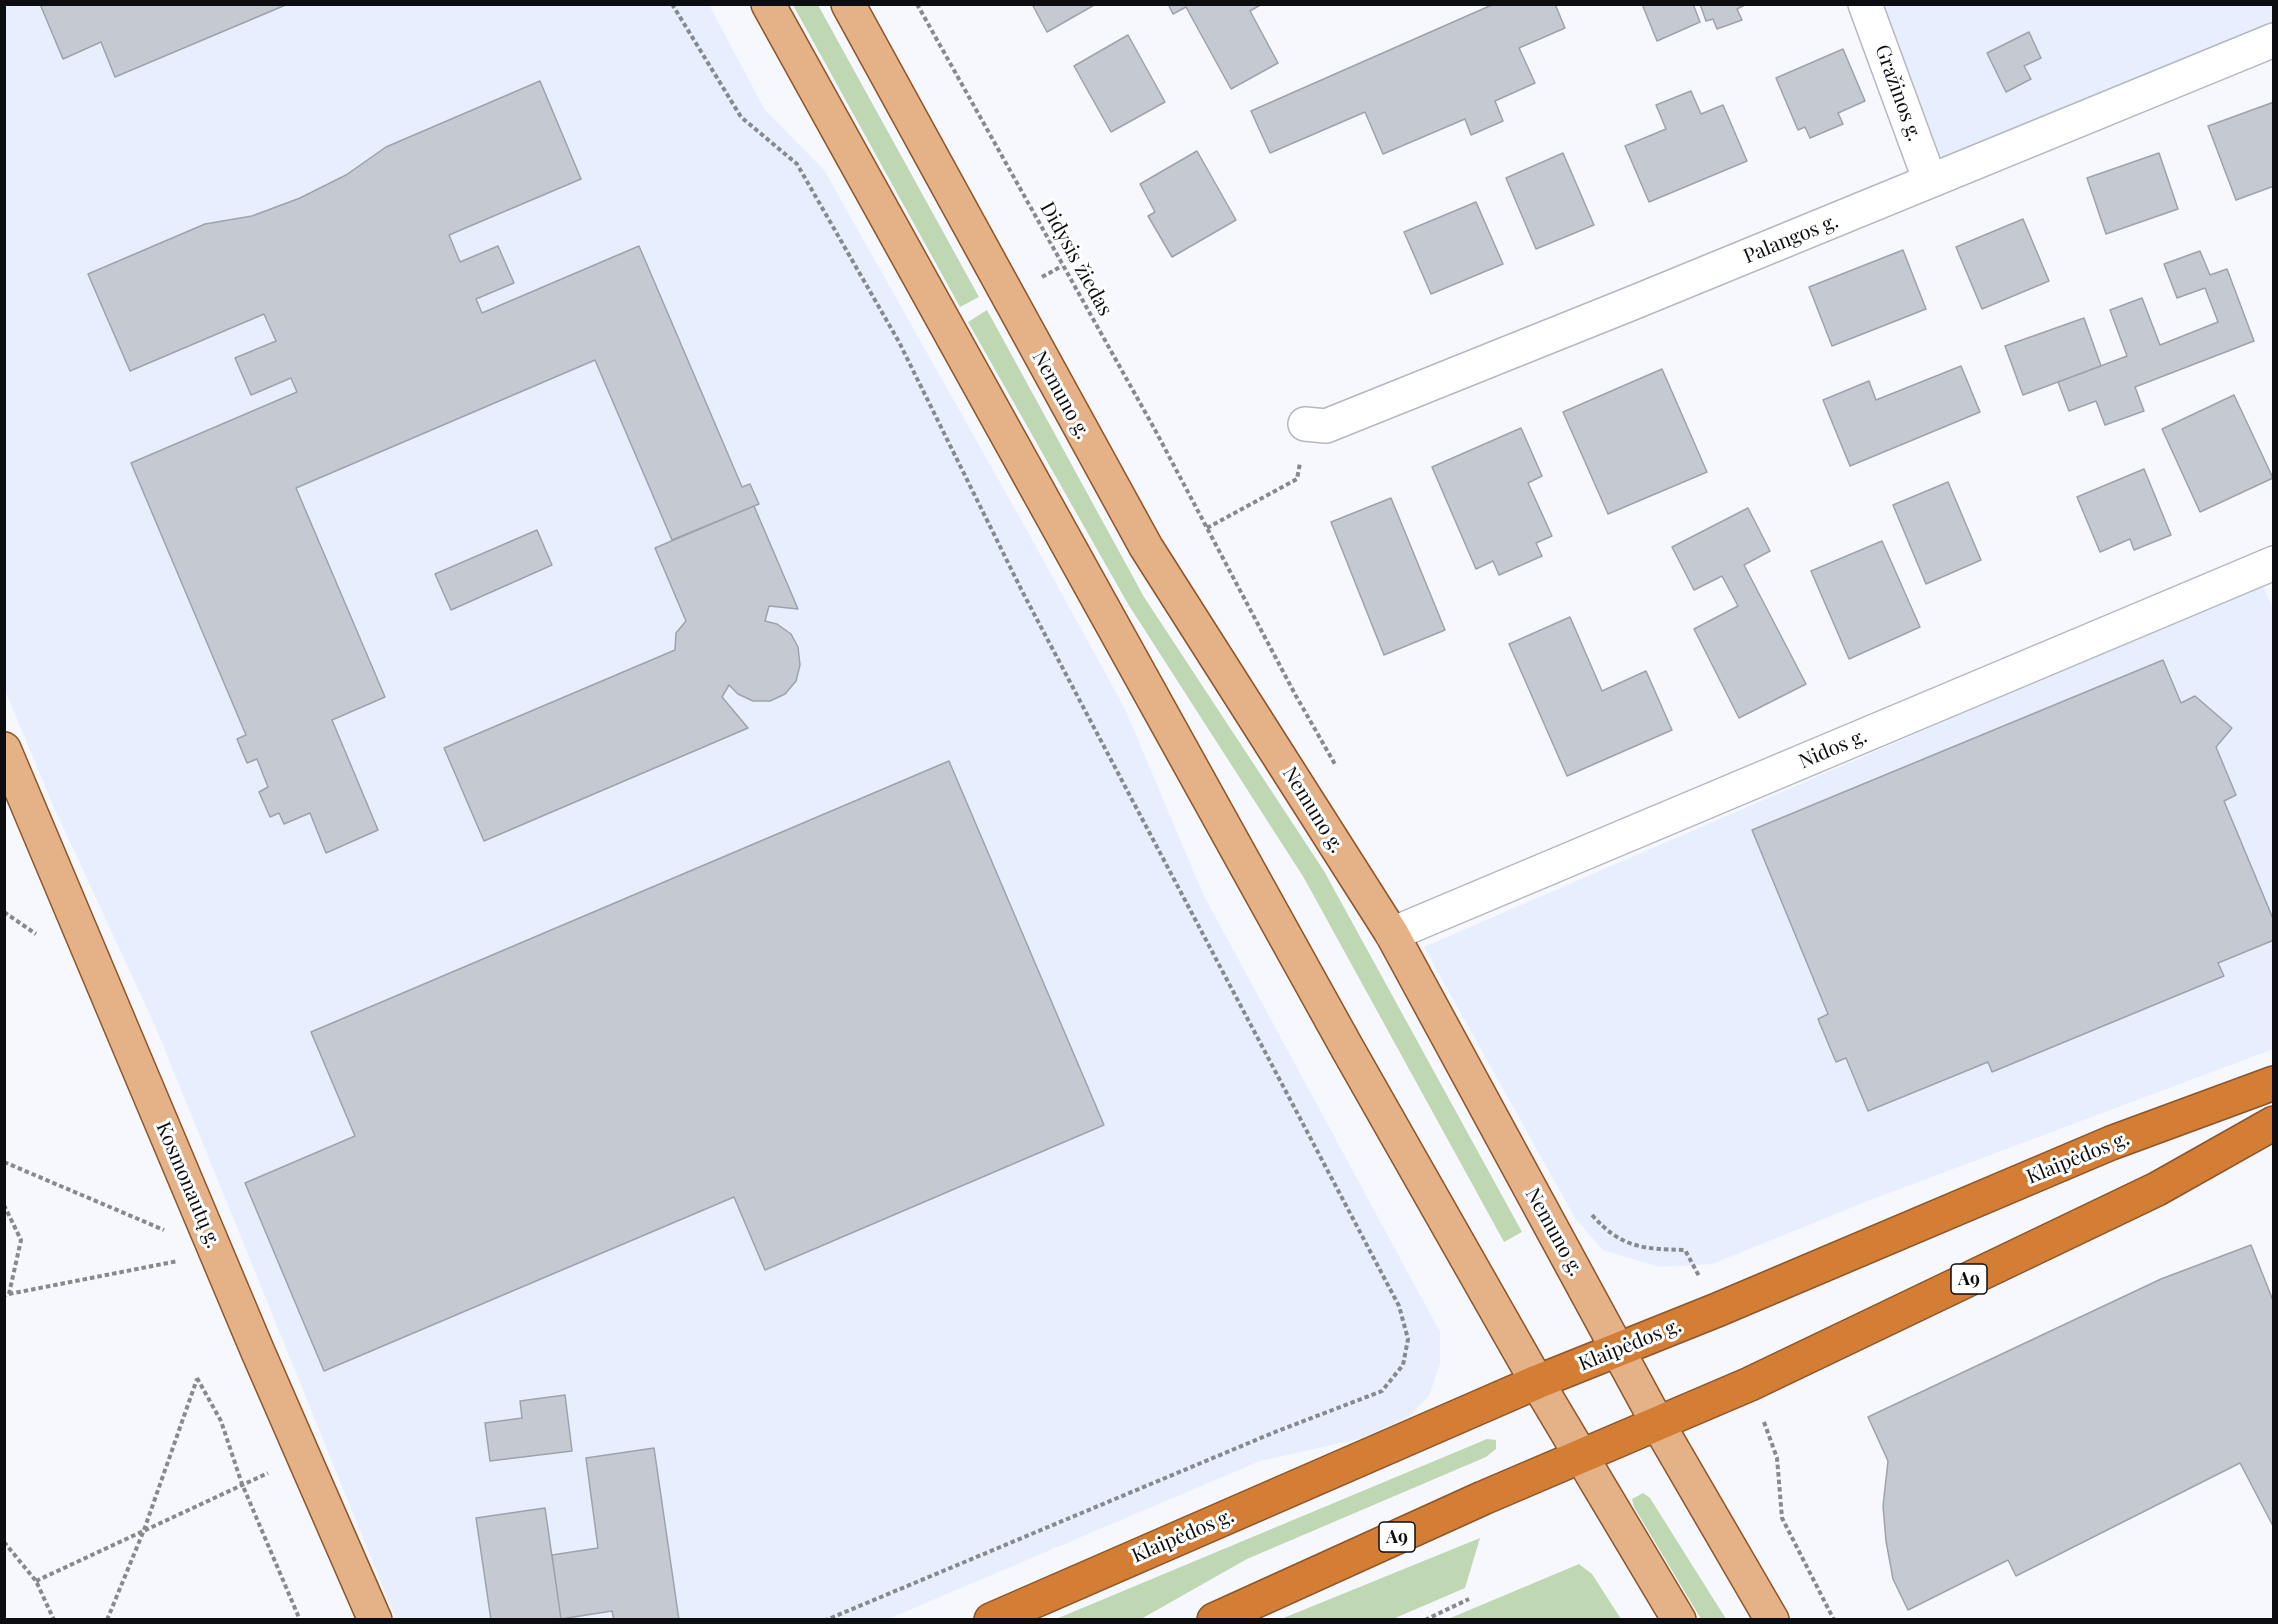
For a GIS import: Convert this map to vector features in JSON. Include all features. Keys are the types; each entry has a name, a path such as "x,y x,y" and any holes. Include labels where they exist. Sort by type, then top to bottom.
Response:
{"highway":[{"name":"Klaipėdos g.","path":"991,1620 1538,1382 1717,1310 2111,1143 2274,1083"},
{"name":"A9","path":"1214,1620 1483,1498 1750,1384 2157,1189 2274,1123"}],"main road":[{"path":"768,4 1161,716 1538,1382 1678,1620"},
{"name":"Nemuno g.","path":"848,4 1146,547 1392,934 1658,1424 1772,1620"},
{"name":"Kosmonautų g.","path":"4,749 375,1620"}],"street":[{"name":"Gražinos g.","path":"1865,4 1930,181"},
{"name":"Palangos g.","path":"1305,424 1326,426 2274,40"},
{"name":"Nidos g.","path":"1392,934 2274,563"}],"path":[{"path":"672,4 741,117 797,164 898,342 1022,591 1399,1306 1408,1339 1402,1365 1382,1391 1275,1432 826,1620"},
{"name":"Didysis žiedas","path":"916,4 1154,428 1207,528 1297,479 1305,424"},
{"path":"4,1162 217,1253"},
{"path":"4,1205 21,1240 7,1295 217,1253"},
{"path":"107,1620 144,1530 198,1378 221,1420 242,1484 300,1620"},
{"path":"1750,1384 1777,1458 1782,1518 1834,1620"},
{"path":"36,1581 304,1456"},
{"path":"4,1542 36,1581 54,1620"},
{"path":"1425,1620 1469,1599"}],"shaded area":[{"path":"4,5 709,5 765,110 824,170 1125,709 1203,894 1440,1332 1440,1364 1429,1396 1408,1417 1363,1438 1260,1461 888,1619 396,1619 156,1028 52,803 5,690"},
{"path":"1876,5 2273,5 2273,24 1935,165"},
{"path":"2262,584 2273,608 2273,1049 1878,1197 1712,1264 1659,1267 1603,1250 1575,1218 1424,947"}],"green space":[{"path":"793,5 818,5 979,297 960,307"},
{"path":"987,310 1144,597 1324,871 1522,1232 1504,1242 1304,878 1128,604 968,322"},
{"path":"1487,1439 1496,1440 1496,1449 1486,1457 1247,1559 1141,1619 1056,1619"},
{"path":"1643,1493 1650,1498 1726,1619 1701,1619 1634,1507 1632,1499"},
{"path":"1480,1538 1465,1588 1393,1619 1281,1619"},
{"path":"1579,1564 1592,1574 1621,1619 1448,1619"}],"building":[{"path":"40,4 288,4 115,77 101,42 63,59"},
{"path":"1032,4 1096,4 1047,32"},
{"path":"1168,4 1262,4 1250,11 1278,63 1231,89 1186,7 1173,14"},
{"path":"1494,4 1555,4 1565,28 1519,48 1535,83 1495,101 1503,121 1471,135 1465,119 1383,154 1365,112 1270,153 1251,111"},
{"path":"1642,4 1693,4 1700,22 1657,41"},
{"path":"1700,4 1747,4 1737,9 1742,20 1717,29 1713,19 1706,21"},
{"path":"2029,32 2041,58 2024,66 2031,79 2006,92 1987,53"},
{"path":"1128,35 1165,102 1111,132 1074,66"},
{"path":"1843,49 1865,101 1838,113 1843,124 1810,138 1805,127 1798,130 1776,78"},
{"path":"540,81 581,179 449,235 460,262 498,246 514,283 476,299 482,313 639,246 742,487 750,484 759,504 672,540 595,360 296,488 385,697 332,720 378,830 326,853 310,813 284,824 279,813 270,817 259,792 268,787 257,759 247,763 237,739 246,735 131,463 297,392 291,378 251,395 235,358 276,341 264,314 130,371 88,274 205,224 252,216 300,198 346,175 386,147"},
{"path":"1691,91 1701,114 1723,105 1747,161 1649,202 1625,146 1666,129 1656,105"},
{"path":"2274,102 2274,186 2236,200 2208,126"},
{"path":"1197,151 1236,220 1172,257 1148,216 1155,212 1140,184"},
{"path":"1563,153 1594,225 1536,249 1506,178"},
{"path":"2159,153 2178,209 2106,234 2087,178"},
{"path":"1476,202 1503,264 1431,294 1404,232"},
{"path":"2023,219 2049,281 1982,309 1956,247"},
{"path":"1903,250 1926,309 1832,346 1809,287"},
{"path":"2200,251 2210,275 2227,269 2254,341 2135,387 2144,411 2105,425 2096,401 2069,411 2058,382 2127,356 2110,310 2142,298 2160,345 2218,322 2205,288 2177,298 2164,264"},
{"path":"2084,318 2101,366 2023,395 2005,346"},
{"path":"1961,366 1980,412 1850,466 1823,400 1869,381 1876,400"},
{"path":"1662,369 1707,472 1608,514 1563,412"},
{"path":"2234,395 2273,478 2200,512 2162,429"},
{"path":"1521,428 1542,476 1528,483 1552,536 1536,543 1542,556 1499,575 1493,561 1476,569 1432,467"},
{"path":"2144,469 2171,535 2134,550 2130,539 2100,552 2077,497"},
{"path":"1948,482 1981,560 1926,584 1893,505"},
{"path":"1391,498 1445,630 1384,655 1331,522"},
{"path":"754,506 798,609 769,606 765,621 777,624 791,634 798,647 800,665 796,681 785,694 770,701 753,701 738,694 729,685 722,697 748,728 484,841 444,748 675,650 676,633 686,621 655,548"},
{"path":"1748,508 1770,551 1744,565 1806,684 1739,718 1694,629 1738,606 1722,576 1694,590 1672,547"},
{"path":"537,530 552,565 451,610 435,574"},
{"path":"1882,541 1920,627 1849,659 1811,571"},
{"path":"1570,617 1602,691 1646,671 1672,730 1567,776 1509,644"},
{"path":"2163,660 2181,703 2195,696 2232,728 2216,747 2236,795 2224,801 2274,921 2274,940 2218,963 2224,976 1992,1072 1988,1062 1868,1111 1846,1058 1836,1062 1818,1019 1828,1014 1752,830"},
{"path":"949,761 1104,1125 765,1270 734,1197 324,1371 245,1183 355,1136 311,1032"},
{"path":"2251,1245 2274,1303 2274,1528 2240,1463 2016,1576 2008,1560 1908,1610 1893,1579 1886,1541 1883,1506 1888,1461 1868,1417 2161,1279"},
{"path":"565,1395 572,1451 490,1461 485,1423 522,1418 520,1401"},
{"path":"654,1448 679,1620 614,1620 612,1611 561,1619 552,1555 598,1548 586,1458"},
{"path":"545,1508 561,1619 491,1620 476,1518"}]}
